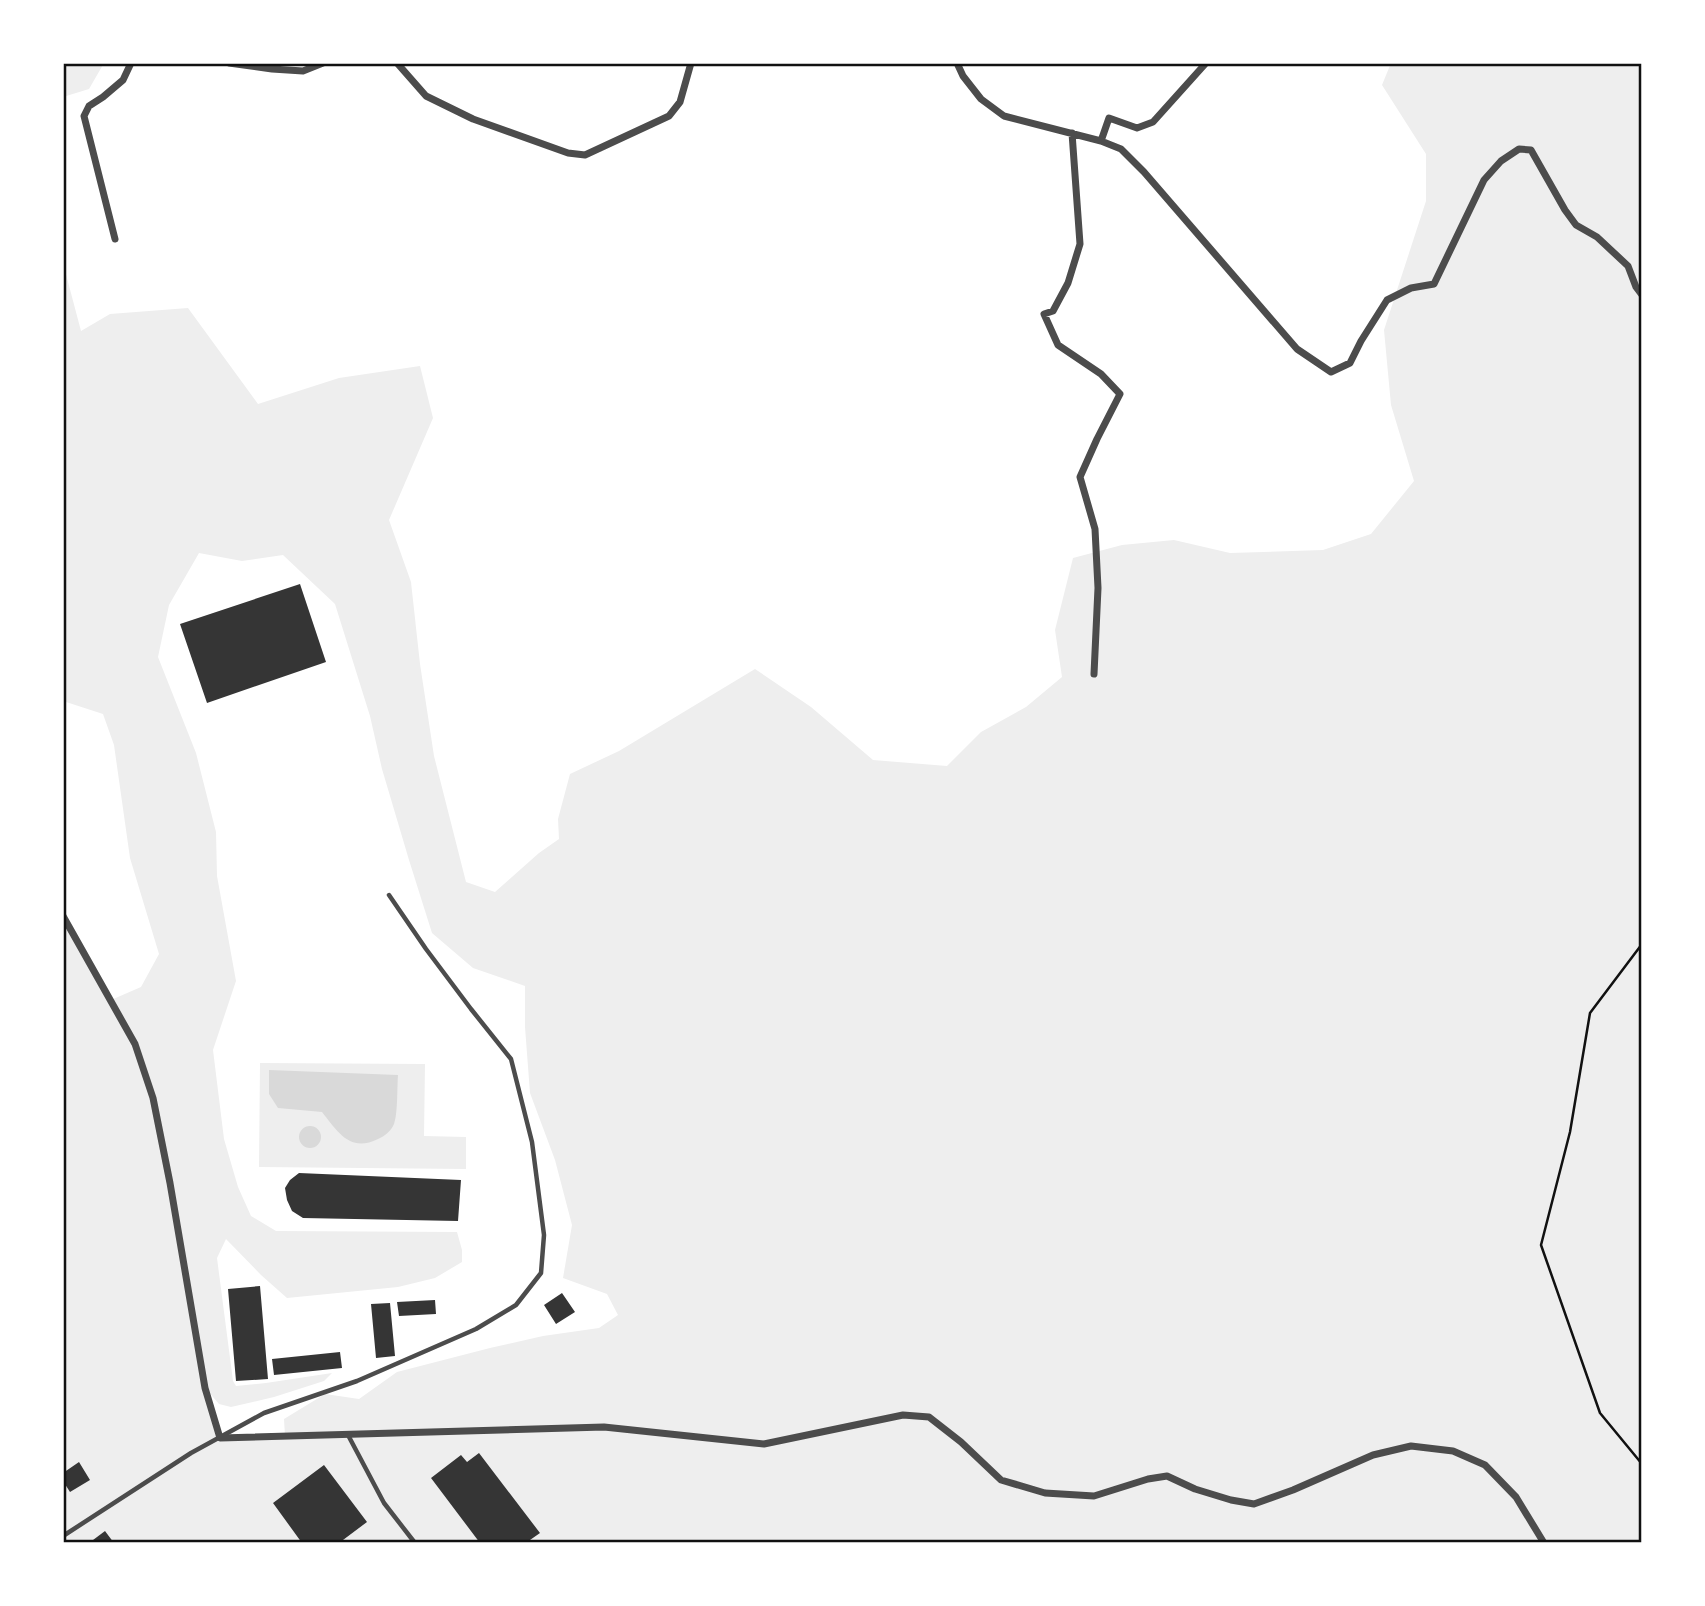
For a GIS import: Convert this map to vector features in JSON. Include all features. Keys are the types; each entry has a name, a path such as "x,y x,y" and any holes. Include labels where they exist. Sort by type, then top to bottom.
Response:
{"street":[{"path":"115,239 84,116 89,106 122,80 131,63"},
{"path":"229,63 303,71 323,63"},
{"path":"397,63 426,96 473,119 568,153 585,155 669,116 680,102 691,63"},
{"path":"957,63 963,76 981,99 1004,116 1101,141 1121,149 1297,349 1331,372 1350,363 1387,300 1411,288 1434,284 1484,180 1501,161 1519,149 1531,150 1576,225 1597,237 1628,267 1642,295"},
{"path":"1101,141 1109,118 1137,128 1153,122 1206,63"},
{"path":"1072,133 1080,244 1068,283 1053,311 1044,314 1058,345 1101,374 1120,394 1080,477 1095,529 1098,588 1094,674"},
{"path":"63,916 135,1044 153,1098 205,1388 220,1438 604,1427 764,1444 903,1415 929,1417 961,1441 1001,1480 1045,1493 1094,1496 1148,1479 1167,1476 1195,1489 1254,1504 1373,1455 1411,1446 1453,1451 1486,1465 1516,1497 1544,1543"}],"lane":[{"path":"63,1536 191,1453 264,1413 357,1381 476,1329 516,1305 541,1273 544,1235 532,1142 511,1059 448,979 389,895"},
{"path":"348,1434 384,1503 415,1543"}],"path":[{"path":"1642,944 1590,1013 1570,1132 1541,1245 1600,1413 1642,1464"}],"shaded area":[{"path":"63,63 104,63 89,89 63,97"},
{"path":"1391,63 1642,63 1642,1543 63,1543 63,916 111,1000 141,987 159,954 130,858 114,745 103,714 63,701 63,263 81,331 110,314 188,308 258,404 339,378 420,366 433,418 389,520 411,582 434,756 466,882 495,892 559,839 558,819 570,774 619,751 755,669 811,707 873,760 947,766 981,732 1026,707 1062,677 1055,630 1073,558 1122,545 1174,540 1230,553 1323,550 1371,534 1414,481 1391,405 1384,330 1426,201 1426,154 1382,85","holes":["199,553 242,561 283,555 335,604 432,933 473,968 525,986 530,1093 555,1160 572,1225 563,1278 607,1294 618,1315 599,1328 543,1336 397,1372 359,1399 325,1394 284,1419 285,1436 220,1438 207,1390 219,1404 231,1407 324,1381 332,1373 236,1386 233,1381 217,1258 226,1239 287,1298 398,1287 435,1278 462,1262 457,1232 276,1231 251,1216 238,1187 224,1139 213,1050 236,981 217,876 216,832 196,753 158,657 169,605"]},
{"path":"260,1063 425,1064 424,1136 466,1137 466,1169 259,1167"},
{"path":"269,1070 398,1075 394,1124 388,1133 378,1139 360,1144 352,1142 339,1133 322,1112 278,1108 269,1094"},
{"path":"310,1126 318,1129 321,1137 318,1145 310,1148 302,1145 299,1137 302,1129"}],"building":[{"path":"300,584 326,662 207,703 180,624"},
{"path":"299,1173 461,1180 458,1221 303,1218 292,1211 285,1188"},
{"path":"260,1286 268,1379 236,1381 228,1289"},
{"path":"562,1293 575,1312 556,1324 544,1305"},
{"path":"435,1300 436,1314 399,1316 397,1302"},
{"path":"390,1303 395,1356 376,1358 371,1304"},
{"path":"340,1352 342,1368 274,1375 272,1359"},
{"path":"479,1453 540,1533 530,1540 532,1543 480,1543 431,1478 461,1455 467,1462"},
{"path":"79,1462 90,1480 70,1492 63,1481 63,1473"},
{"path":"324,1465 367,1522 339,1543 302,1543 273,1503"},
{"path":"105,1531 114,1543 89,1543"}]}
